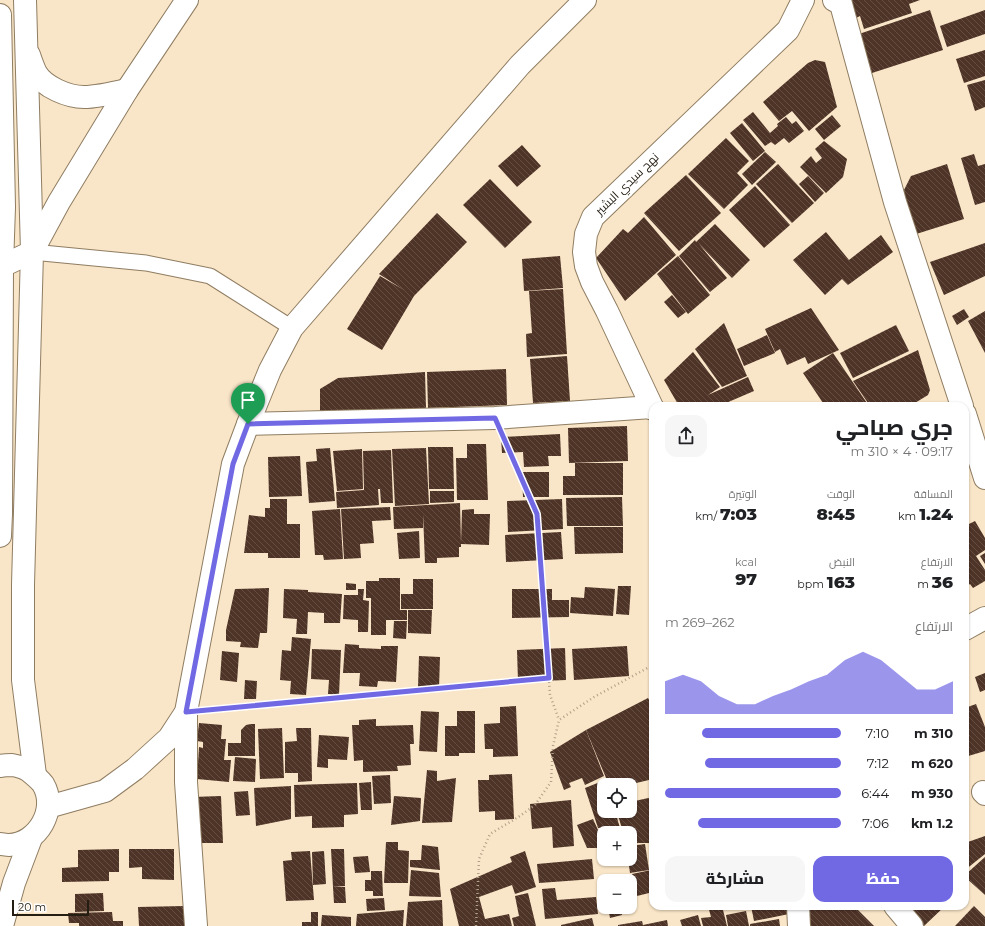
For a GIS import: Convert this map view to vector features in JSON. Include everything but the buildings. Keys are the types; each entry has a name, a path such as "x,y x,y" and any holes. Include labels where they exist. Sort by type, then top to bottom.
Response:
{"street":[{"path":"25,0 32,252 23,585 23,680 35,775"},
{"path":"1,266 32,252 59,202 127,90 187,0"},
{"path":"196,926 186,782 186,712 233,464 270,370 292,328 520,66 585,0"},
{"name":"نهج سيدي البشير","path":"649,402 592,282 586,266 584,252 586,234 593,217 788,30 803,0"},
{"path":"834,0 841,4 895,202 961,402"},
{"path":"0,15 4,207 1,266 0,536"},
{"path":"27,50 36,73 46,84 54,89 73,96 84,97 127,90"},
{"path":"248,424 495,418 649,408"},
{"path":"969,427 985,478"},
{"path":"969,627 985,618"},
{"path":"48,807 105,791 170,738 186,712"},
{"path":"0,766 12,765 25,768 35,775 43,784 47,796 48,807 46,819 40,830 31,838 20,843 9,845 0,844"},
{"path":"2,926 14,883 31,838"},
{"path":"798,910 799,926"},
{"path":"899,910 912,926"}],"lane":[{"path":"32,252 146,263 210,276 292,328"}],"path":[{"path":"476,926 479,858 490,834 535,805 551,782 553,746 559,720 550,695 537,514 495,418"},
{"path":"559,720 594,697 649,667"},
{"path":"186,712 549,678"}],"route":[{"path":"495,418 537,514 549,678 186,712 233,464 248,424 495,418"}]}
